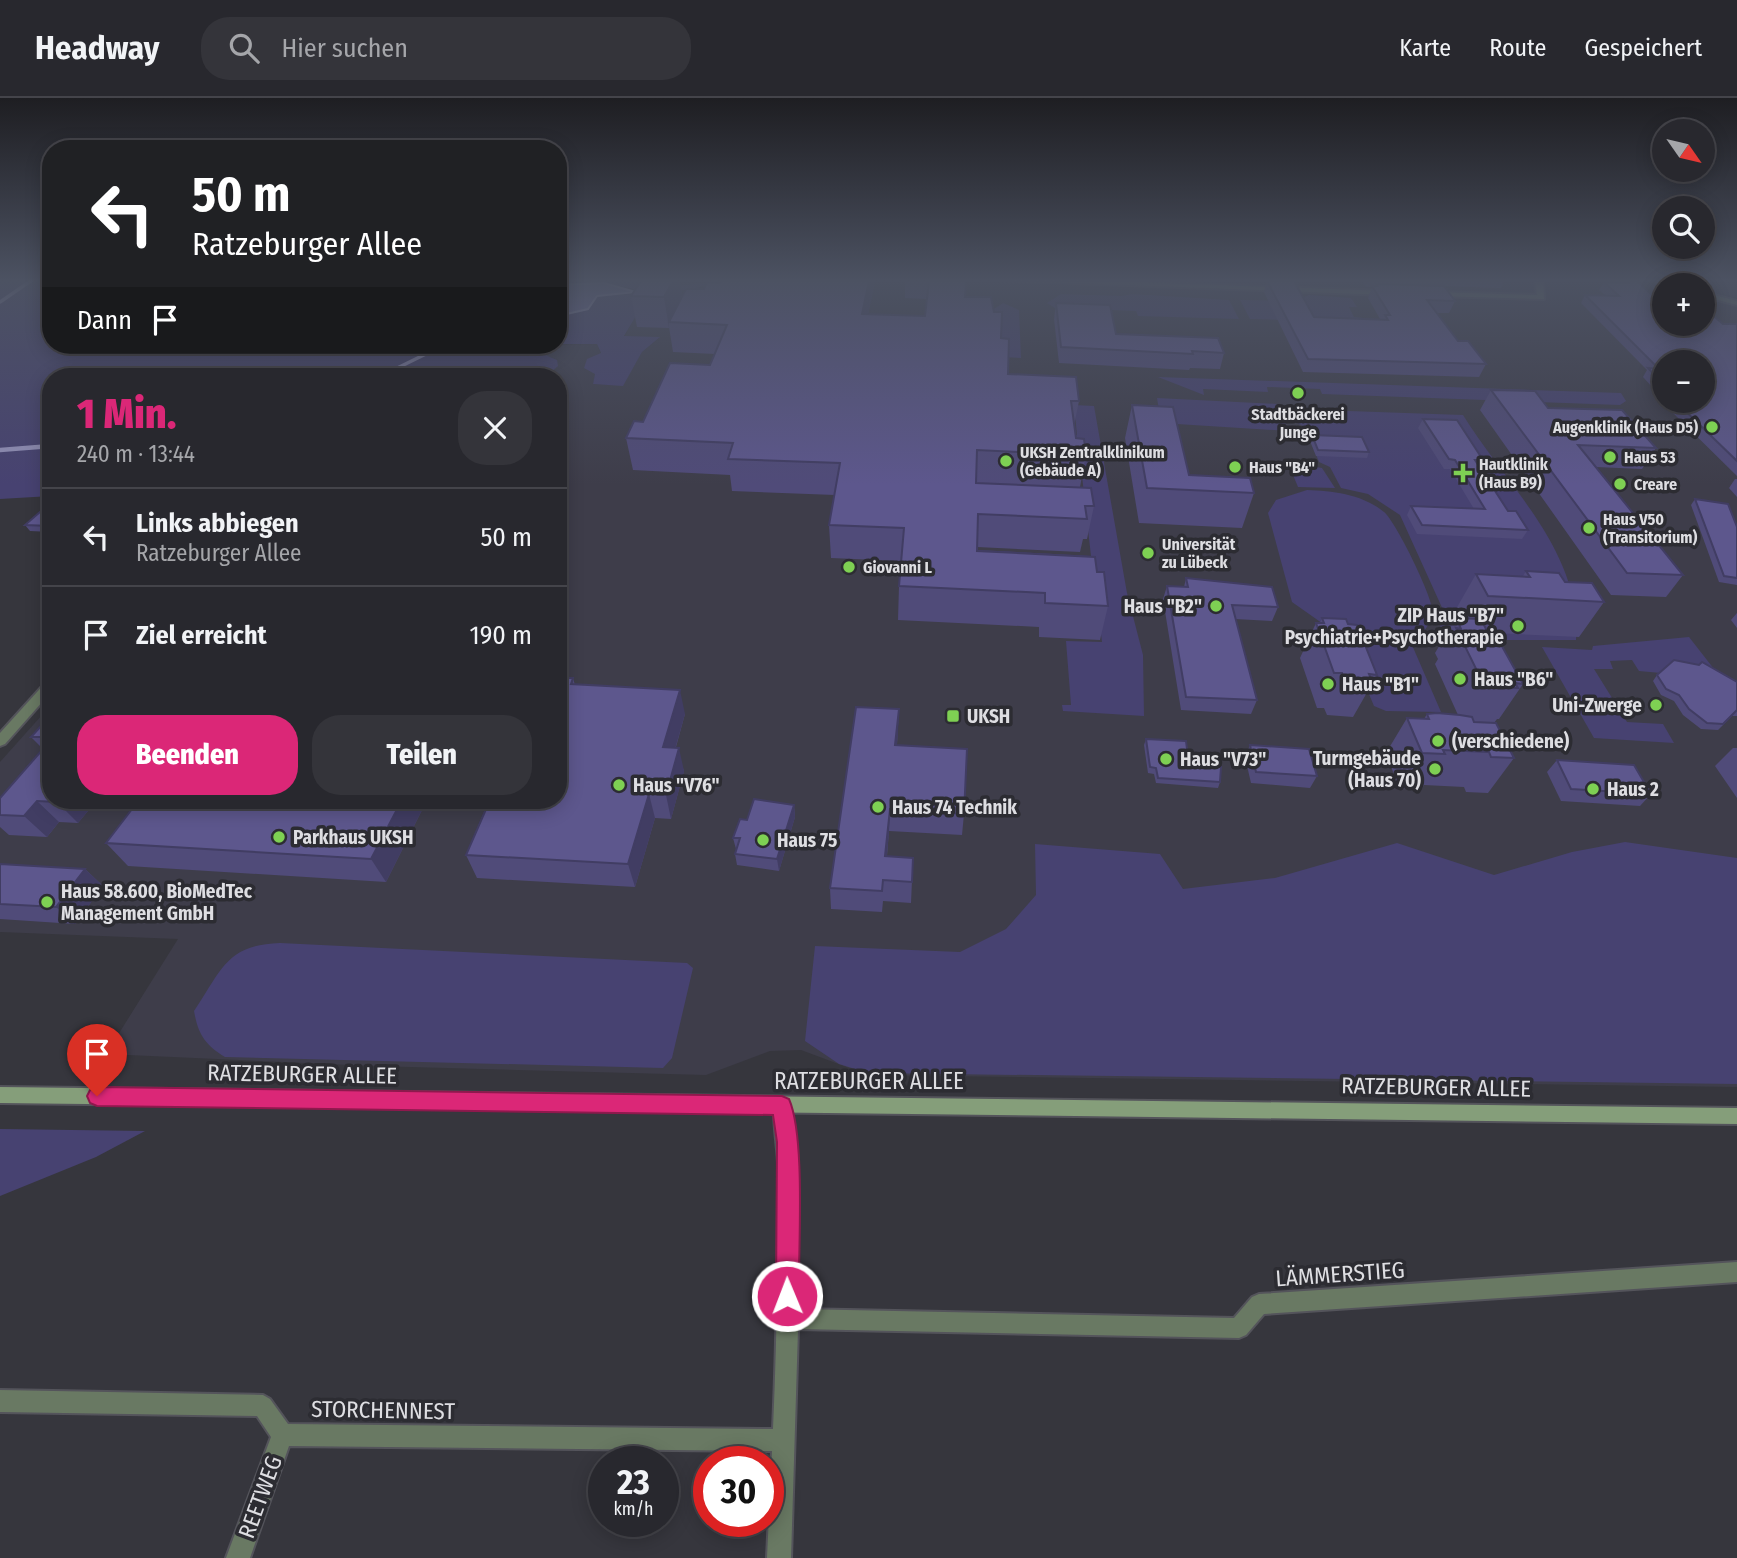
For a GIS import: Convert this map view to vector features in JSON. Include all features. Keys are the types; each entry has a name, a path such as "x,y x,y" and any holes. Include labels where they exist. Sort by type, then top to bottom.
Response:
{"main road":[{"name":"RATZEBURGER ALLEE","path":"0,1095 1737,1116"}],"street":[{"path":"0,741 42,694"},
{"path":"779,1558 781,1440 788,1319 787,1142 782,1106"},
{"name":"LÄMMERSTIEG","path":"788,1319 1238,1328 1259,1304 1737,1272"},
{"path":"0,1401 263,1406 282,1435"},
{"name":"STORCHENNEST","path":"282,1435 781,1440"},
{"name":"REETWEG","path":"238,1558 282,1435"}],"shaded area":[{"path":"0,348 42,348 42,354 543,354 557,360 556,368 42,368 42,497 0,499"},
{"name":"Universität zu Lübeck","path":"567,348 599,348 601,354 593,384 623,385 647,348 1737,348 1737,1087 868,1075 801,1050 770,1051 706,1075 374,1066 106,1054 178,939 0,932 0,762 42,715 42,809 567,809 567,368 528,368 543,354 567,354"},
{"path":"599,348 647,348 623,386 593,384 595,374 584,368 587,359 601,353"},
{"path":"999,348 1021,348 1021,358 1001,357"},
{"path":"1158,377 1621,393 1626,401 1620,405 1322,394 1320,389 1267,387 1268,392 1203,389 1204,395"},
{"path":"1157,398 1278,404 1289,431 1161,423"},
{"path":"1074,405 1094,406 1127,593 1143,655 1144,716 1063,711 1062,705 1071,705 1066,641 1102,642 1095,587 978,581 978,550 1091,556 1080,458 977,431 1077,435"},
{"path":"1291,409 1463,415 1520,494 1554,549 1567,578 1575,608 1576,640 1428,640 1440,627 1444,612 1400,515 1368,494 1341,488 1330,467 1319,462 1305,427 1295,422"},
{"path":"1298,464 1322,468 1335,488 1298,487 1291,470"},
{"path":"1307,490 1357,497 1384,512 1396,529 1419,573 1432,608 1429,624 1412,645 1441,712 1386,711 1374,706 1346,640 1292,602 1268,513 1276,500"},
{"path":"1689,637 1714,669 1661,673 1639,671 1632,660 1610,661 1613,669 1594,669 1627,722 1663,724 1674,743 1594,738 1542,647 1592,650 1593,646"},
{"path":"1625,842 1737,858 1737,1084 868,1073 839,1064 805,1041 815,946 960,952 1006,929 1036,895 1035,844 1160,854 1183,889 1275,878 1397,843 1494,875 1572,852"},
{"path":"280,943 687,963 693,968 672,1058 663,1068 225,1057 204,1038 194,1011 227,962 248,949"},
{"path":"0,1129 145,1131 96,1157 0,1196"}],"building":[{"path":"717,348 1009,348 1008,374 1076,377 1079,401 1071,401 1076,438 1084,439 1086,455 977,450 976,483 1091,488 1094,506 1085,506 1087,519 978,514 977,551 1095,557 1097,572 1104,572 1108,606 1045,603 1045,593 899,586 904,528 829,525 840,463 728,459 733,443 626,438 634,421 643,422 670,363 710,365"},
{"path":"1082,348 1222,348 1224,353 1192,351 1193,354"},
{"path":"1302,348 1474,348 1486,364 1308,359"},
{"path":"1638,348 1737,348 1737,461 1687,413 1715,413 1715,350 1652,350 1652,362"},
{"path":"1491,390 1535,391 1548,408 1622,410 1656,448 1578,445 1683,575 1627,573"},
{"path":"1132,405 1173,407 1189,475 1250,478 1254,493 1147,488"},
{"path":"1423,419 1457,420 1483,460 1475,460 1508,511 1516,511 1528,530 1422,525 1411,506 1485,509 1455,460 1449,459"},
{"path":"1312,435 1362,437 1369,452 1318,450"},
{"path":"1695,499 1728,504 1737,527 1737,578 1724,576"},
{"path":"42,510 42,526 25,525"},
{"path":"1526,571 1559,573 1565,582 1592,583 1604,602 1488,596 1476,574 1530,577"},
{"path":"1186,578 1272,587 1278,607 1232,605 1257,700 1186,697 1167,586 1188,587"},
{"path":"1322,618 1346,619 1348,624 1357,625 1377,675 1369,674 1372,681 1344,680 1342,673 1334,673 1316,623 1324,623"},
{"path":"1456,618 1481,619 1487,631 1494,632 1523,684 1515,683 1518,688 1491,687 1489,681 1482,681 1456,628 1461,629"},
{"path":"1674,660 1699,665 1702,662 1737,682 1737,710 1723,724 1707,723 1689,709 1679,695 1666,689 1657,675"},
{"name":"Haus \"V76\"","path":"567,678 573,678 571,684 680,690 663,747 679,748 666,795 649,794 628,864 466,855 486,809 567,809"},
{"path":"856,707 899,709 895,745 967,749 964,814 890,809 885,856 913,858 912,882 883,880 882,891 830,888"},
{"path":"1427,714 1472,717 1474,722 1496,723 1514,758 1491,757 1489,752 1443,750 1445,754 1422,753 1407,718 1429,719"},
{"path":"42,725 42,737 31,737"},
{"name":"Haus \"V73\"","path":"1146,739 1186,741 1189,765 1221,767 1220,782 1158,778 1156,768 1150,767"},
{"path":"1250,745 1309,749 1317,776 1256,772"},
{"path":"42,750 42,801 37,801 24,816 0,815 0,798"},
{"path":"1557,760 1634,765 1651,794 1571,789"},
{"name":"Haus 75","path":"754,799 794,805 777,859 735,854 740,838 733,838 740,819 747,820"},
{"path":"132,809 397,809 371,859 106,843"},
{"path":"0,864 85,869 56,907 0,904"}],"waterway":[{"path":"397,368 426,354"},
{"path":"0,450 42,447"}],"place":[{"name":"Stadtbäckerei Junge","path":"1298,393"},
{"name":"Augenklinik (Haus D5)","path":"1712,427"},
{"name":"Haus 53","path":"1610,457"},
{"name":"UKSH Zentralklinikum (Gebäude A)","path":"1006,461"},
{"name":"Haus \"B4\"","path":"1235,467"},
{"name":"Hautklinik (Haus B9)","path":"1463,473"},
{"name":"Creare","path":"1620,484"},
{"name":"Haus V50 (Transitorium)","path":"1589,528"},
{"name":"Universität zu Lübeck","path":"1148,553"},
{"name":"Giovanni L","path":"849,567"},
{"name":"Haus \"B2\"","path":"1216,606"},
{"name":"ZIP Haus \"B7\" Psychiatrie+Psychotherapie","path":"1518,626"},
{"name":"Haus \"B6\"","path":"1460,679"},
{"name":"Haus \"B1\"","path":"1328,684"},
{"name":"Uni-Zwerge","path":"1656,705"},
{"name":"UKSH","path":"953,716"},
{"name":"(verschiedene)","path":"1438,741"},
{"name":"Haus \"V73\"","path":"1166,759"},
{"name":"Turmgebäude (Haus 70)","path":"1435,769"},
{"name":"Haus \"V76\"","path":"619,785"},
{"name":"Haus 2","path":"1593,789"},
{"name":"Haus 74 Technik","path":"878,807"},
{"name":"Parkhaus UKSH","path":"279,837"},
{"name":"Haus 75","path":"763,840"},
{"name":"Haus 58.600, BioMedTec Management GmbH","path":"47,902"}],"route":[{"path":"97,1096 782,1106 787,1142 787,1296"}]}
